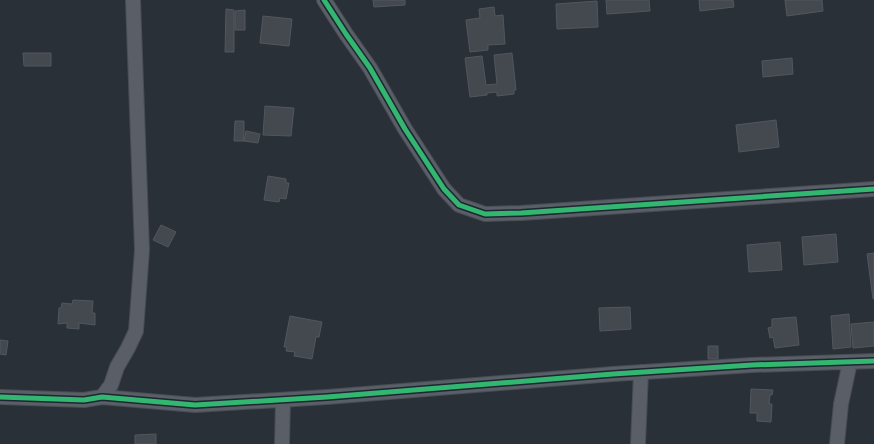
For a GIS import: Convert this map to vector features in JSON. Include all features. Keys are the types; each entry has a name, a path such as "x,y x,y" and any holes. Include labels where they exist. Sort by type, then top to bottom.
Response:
{"street":[{"path":"102,397 112,385 117,367 136,331 142,250 133,0"},
{"path":"324,0 370,68 405,129 444,189 459,205 485,214 521,213 874,189"},
{"path":"0,397 84,400 102,397 196,405 327,397 640,372 752,365 874,361"},
{"path":"837,444 841,404 850,362"},
{"path":"638,444 640,372"},
{"path":"282,444 283,400"}],"building":[{"path":"373,0 405,0 405,5 374,7"},
{"path":"606,0 649,0 650,11 607,14"},
{"path":"699,0 733,0 734,7 700,11"},
{"path":"785,0 822,0 823,11 787,16"},
{"path":"597,1 598,27 557,29 556,4"},
{"path":"494,7 495,16 503,15 505,44 488,45 488,50 470,52 466,20 480,18 479,9"},
{"path":"226,9 234,10 234,52 225,52"},
{"path":"245,10 245,30 235,30 235,11"},
{"path":"263,16 292,19 289,46 260,43"},
{"path":"23,53 51,53 51,66 24,66"},
{"path":"512,53 516,90 514,90 514,94 497,96 497,92 470,97 465,58 482,56 486,85 497,84 494,55"},
{"path":"792,58 793,74 763,77 762,61"},
{"path":"265,106 294,108 291,136 263,135"},
{"path":"776,120 779,147 739,152 736,125"},
{"path":"235,121 244,121 244,141 234,141"},
{"path":"246,131 260,134 258,143 244,141"},
{"path":"268,176 286,179 286,183 289,183 286,199 280,198 279,202 264,200"},
{"path":"161,225 176,232 168,247 153,240"},
{"path":"836,234 838,262 804,265 802,237"},
{"path":"780,242 782,270 749,272 747,245"},
{"path":"874,253 874,299 873,299 867,254"},
{"path":"73,300 93,301 92,313 95,313 95,325 79,323 79,329 67,328 67,323 58,324 59,308 61,308 62,303 72,304"},
{"path":"630,307 631,329 600,331 599,308"},
{"path":"849,314 851,347 833,349 831,316"},
{"path":"290,316 322,322 319,337 316,337 312,359 294,356 295,352 286,351 287,347 284,347"},
{"path":"796,317 799,345 775,348 773,337 770,338 768,328 772,327 772,319"},
{"path":"874,322 874,346 853,348 851,324"},
{"path":"0,340 8,341 6,355 0,354"},
{"path":"708,346 718,346 718,359 708,359"},
{"path":"751,389 773,390 772,395 770,395 769,404 772,404 771,422 757,421 757,413 750,413"},
{"path":"156,434 156,444 135,444 135,435"}],"cycle path":[{"path":"324,0 370,68 405,129 444,189 459,205 485,214 521,213 874,189"},
{"path":"0,397 84,400 102,397 195,405 327,397 613,374 752,365 874,361"}]}
